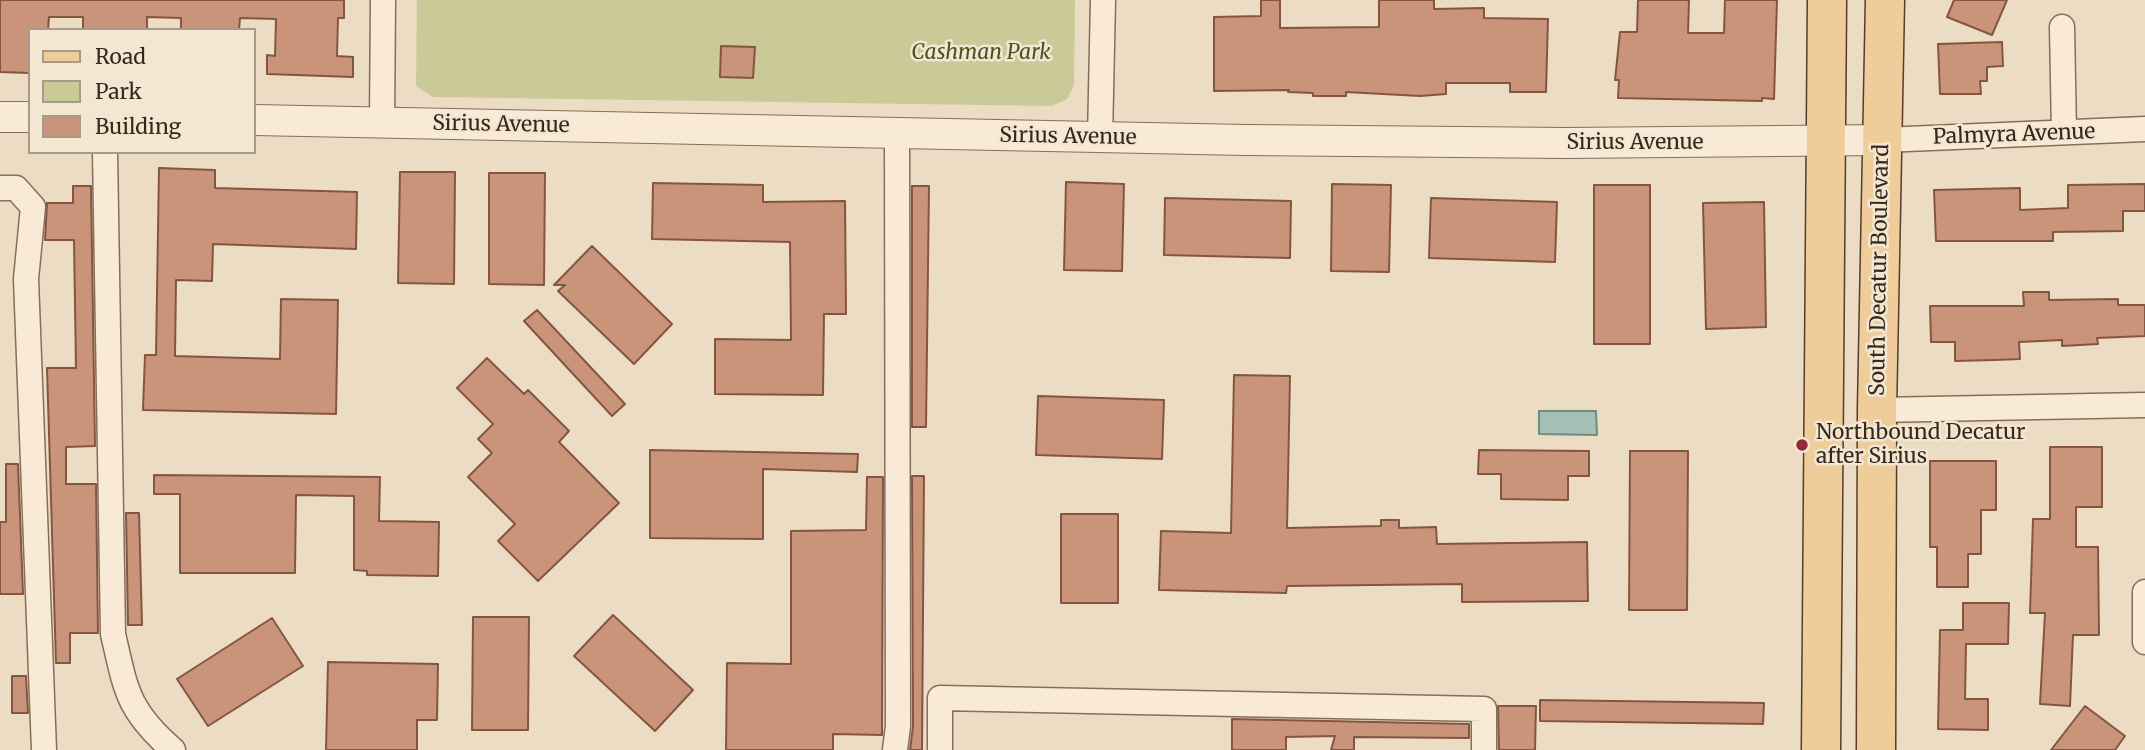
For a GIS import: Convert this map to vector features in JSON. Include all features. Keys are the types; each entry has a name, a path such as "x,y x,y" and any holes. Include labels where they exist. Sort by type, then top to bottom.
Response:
{"main road":[{"path":"1821,750 1827,0"},
{"name":"South Decatur Boulevard","path":"1876,750 1877,410 1885,0"}],"street":[{"path":"382,122 383,0"},
{"path":"1100,138 1103,0"},
{"path":"2062,27 2064,132"},
{"path":"0,117 28,117"},
{"name":"Sirius Avenue","path":"256,121 1100,138 1566,143 1883,141"},
{"name":"Palmyra Avenue","path":"1883,141 2145,129"},
{"path":"895,750 898,726 897,134"},
{"path":"105,154 113,634 129,700 151,731 173,750"},
{"path":"0,188 16,188 33,207 26,279 44,750"},
{"path":"1877,410 2145,405"},
{"path":"2145,592 2145,642"},
{"path":"940,750 940,698 1484,709 1484,750"}],"green space":[{"name":"Cashman Park","path":"417,0 1075,0 1074,85 1067,99 1052,106 433,97 416,86"}],"shaded area":[{"path":"1539,411 1596,411 1597,435 1539,434"}],"building":[{"path":"0,0 344,0 344,18 338,18 337,56 353,57 353,77 267,74 267,55 275,56 276,19 240,18 239,28 181,28 181,18 147,17 147,28 83,28 83,17 49,17 48,28 28,28 28,73 0,72"},
{"path":"1261,0 1280,0 1280,28 1379,27 1379,0 1434,0 1434,9 1484,8 1484,18 1548,19 1546,92 1510,92 1510,83 1446,83 1446,94 1420,96 1346,92 1346,96 1313,96 1313,93 1288,92 1289,90 1214,91 1214,17 1261,16"},
{"path":"1638,0 1689,0 1688,33 1724,33 1725,0 1777,0 1774,99 1618,98 1619,80 1615,80 1620,32 1637,32"},
{"path":"1954,0 2007,0 1992,35 1947,17"},
{"path":"2002,42 2003,66 1987,67 1987,81 1980,81 1981,94 1940,94 1938,44"},
{"path":"721,46 755,47 753,78 720,77"},
{"path":"159,168 215,170 215,188 357,192 356,249 213,244 212,281 176,280 175,356 280,359 281,299 338,300 336,414 143,410 145,355 156,355"},
{"path":"400,172 455,172 454,284 398,283"},
{"path":"489,173 545,173 544,285 489,284"},
{"path":"1066,182 1124,184 1122,271 1064,270"},
{"path":"653,183 763,185 763,202 845,201 846,314 824,314 823,395 715,394 715,339 791,340 790,242 652,239"},
{"path":"1332,184 1391,185 1389,272 1331,271"},
{"path":"2145,184 2145,211 2123,211 2123,231 2053,232 2053,241 1936,241 1934,190 2020,188 2020,210 2068,208 2068,185"},
{"path":"1594,185 1650,185 1650,344 1594,344"},
{"path":"73,186 91,186 95,446 66,447 66,484 96,484 98,633 70,633 70,663 56,663 47,368 76,368 74,240 45,240 47,203 73,203"},
{"path":"912,186 929,186 926,427 912,427"},
{"path":"1165,198 1291,201 1290,258 1164,255"},
{"path":"1431,198 1557,202 1555,262 1429,258"},
{"path":"1764,202 1766,327 1706,329 1703,203"},
{"path":"592,246 672,324 634,364 558,291 565,285 554,285"},
{"path":"2023,292 2049,292 2049,300 2118,299 2118,305 2145,305 2145,336 2097,338 2098,344 2062,346 2062,340 2019,342 2020,359 1994,360 1955,361 1955,342 1931,342 1930,306 2024,306"},
{"path":"537,310 625,404 612,416 524,321"},
{"path":"487,358 524,394 528,390 569,431 559,442 619,503 538,581 498,541 515,524 468,477 492,453 478,439 493,424 457,388"},
{"path":"1234,375 1290,376 1287,528 1381,526 1381,520 1399,520 1399,528 1436,527 1437,544 1587,542 1588,601 1462,602 1462,584 1287,586 1286,593 1159,590 1161,531 1231,533"},
{"path":"1038,396 1164,400 1162,459 1036,455"},
{"path":"2050,447 2102,447 2102,507 2076,507 2076,547 2098,547 2099,635 2073,635 2070,706 2040,704 2045,613 2030,613 2033,519 2050,519"},
{"path":"650,450 858,454 857,472 763,469 763,539 650,538"},
{"path":"1479,450 1589,451 1589,476 1568,476 1568,500 1501,499 1501,474 1478,474"},
{"path":"1630,451 1688,451 1687,610 1629,610"},
{"path":"1930,461 1996,461 1996,510 1981,510 1981,554 1968,554 1968,587 1937,587 1937,547 1930,547"},
{"path":"6,464 18,464 23,594 0,594 0,522 6,522"},
{"path":"154,475 380,477 379,521 439,522 438,576 367,575 367,571 354,570 354,496 296,495 295,573 180,573 180,494 154,494"},
{"path":"912,476 924,476 922,750 910,750 913,726"},
{"path":"867,477 883,477 882,735 833,734 833,750 726,750 727,663 791,664 791,531 866,530"},
{"path":"126,513 139,513 142,625 128,625"},
{"path":"1061,514 1118,514 1118,603 1061,603"},
{"path":"1963,603 2009,603 2008,644 1966,644 1965,699 1988,699 1988,730 1938,729 1940,630 1963,630"},
{"path":"613,615 693,690 655,731 574,656"},
{"path":"473,617 529,617 528,730 472,730"},
{"path":"272,618 303,666 208,726 177,679"},
{"path":"328,662 438,664 437,720 417,720 417,750 326,750"},
{"path":"12,676 26,676 28,713 12,713"},
{"path":"1540,700 1764,703 1763,724 1540,721"},
{"path":"1498,706 1536,706 1535,750 1499,750"},
{"path":"2085,706 2125,736 2115,750 2051,750"},
{"path":"1232,719 1469,724 1469,738 1354,737 1354,750 1331,750 1335,736 1286,737 1286,750 1232,750"}],"place":[{"name":"Northbound Decatur after Sirius","path":"1802,445"}]}
